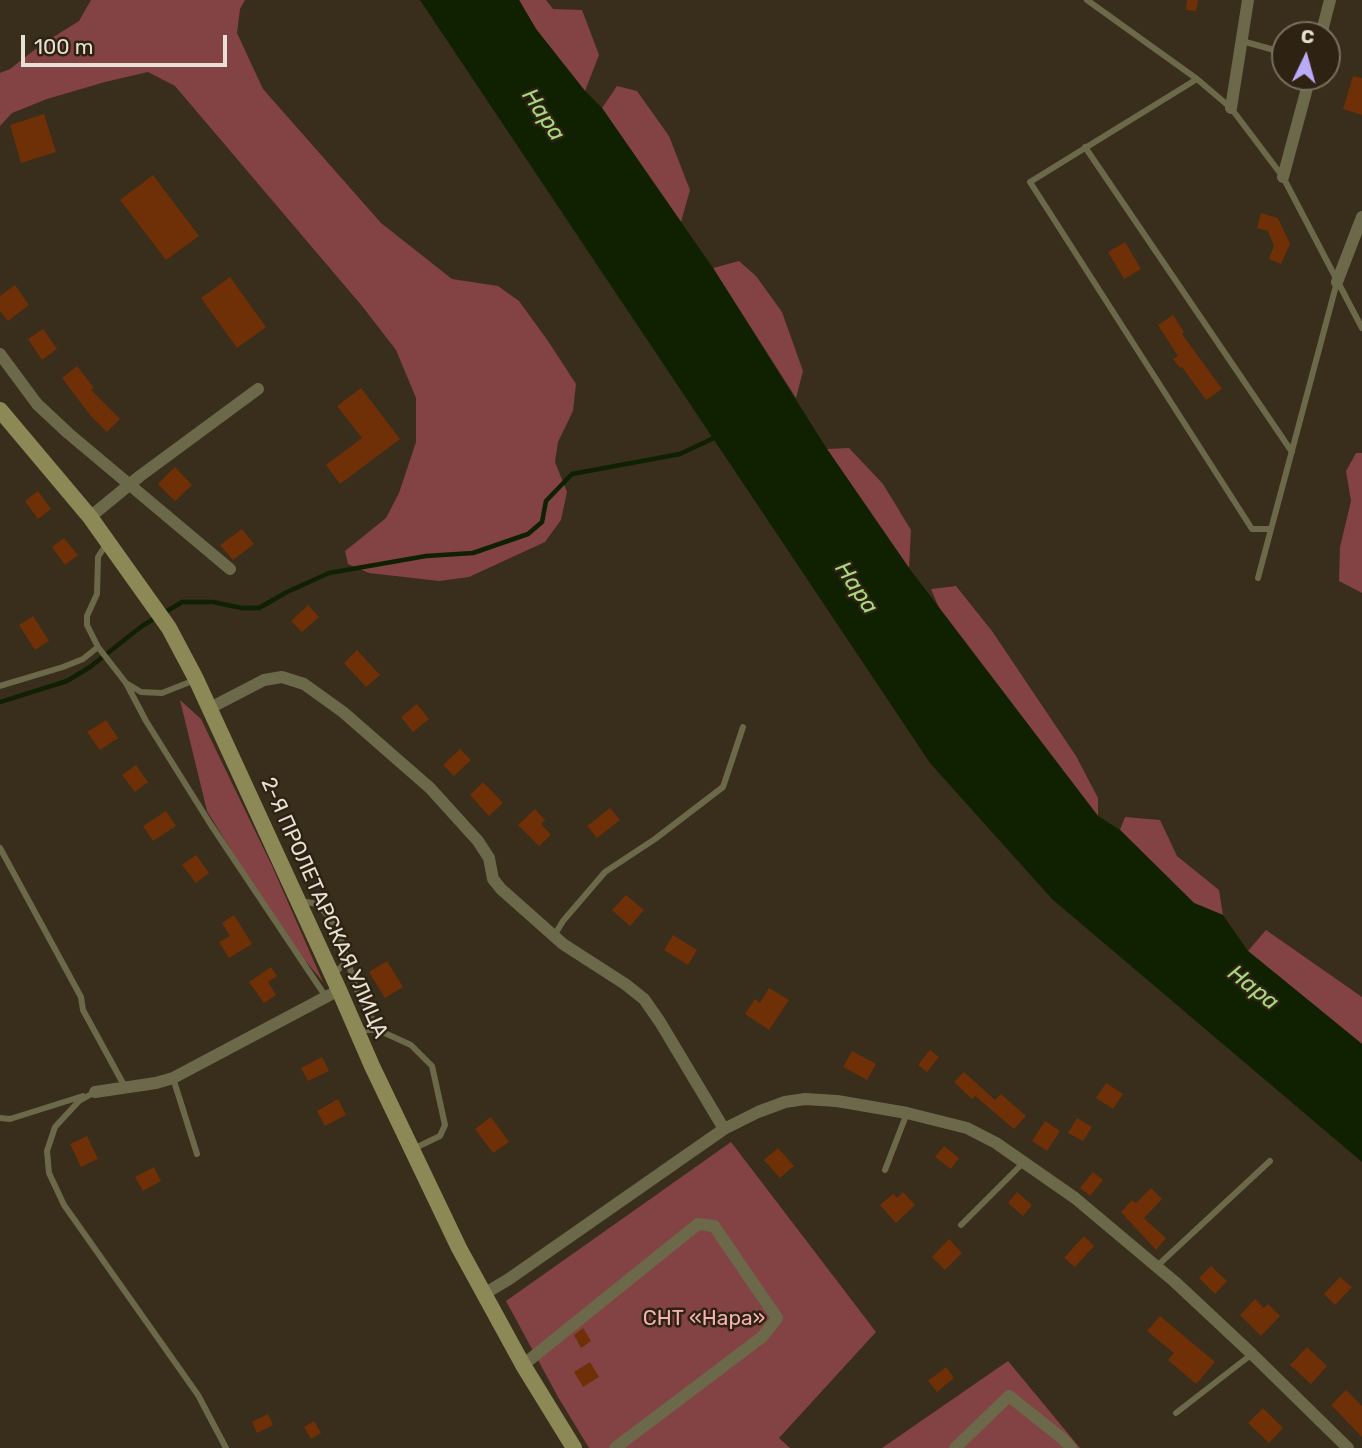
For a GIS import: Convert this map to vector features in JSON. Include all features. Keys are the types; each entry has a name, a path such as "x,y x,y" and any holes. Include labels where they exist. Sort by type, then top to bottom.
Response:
{"main road":[{"name":"2-Я ПРОЛЕТАРСКАЯ УЛИЦА","path":"0,410 90,517 169,628 197,679 299,901 333,987 357,1030 459,1248 523,1365 574,1448"}],"street":[{"path":"1231,108 1248,0"},
{"path":"1325,21 1331,0"},
{"path":"1283,177 1306,91"},
{"path":"1337,282 1362,217"},
{"path":"0,354 37,404 68,433 230,569"},
{"path":"90,517 258,389"},
{"path":"210,708 264,680 282,677 304,684 343,712 430,789 478,841 489,858 494,879 501,889 554,936 644,999 723,1129"},
{"path":"95,1092 173,1078 333,987"},
{"path":"484,1294 723,1129 758,1112 785,1102 805,1099 837,1101 908,1113 967,1128 996,1143 1075,1198 1156,1266 1252,1354 1348,1448"},
{"path":"523,1365 698,1224 714,1226 777,1318 762,1337 615,1448"},
{"path":"955,1448 1009,1396 1063,1438 1071,1448"}],"lane":[{"path":"1087,0 1197,79 1231,108 1283,177 1362,328"},
{"path":"1242,41 1271,48"},
{"path":"1197,79 1030,182 1252,529 1271,529"},
{"path":"1085,147 1292,452"},
{"path":"1258,579 1337,282"},
{"path":"108,542 98,557 97,594 87,616 88,625 99,647 126,683 146,721 211,825 333,987 346,955"},
{"path":"0,686 63,667 83,659 99,647"},
{"path":"126,683 141,692 162,693 197,679"},
{"path":"554,936 563,921 605,872 655,839 723,787 743,727"},
{"path":"0,848 81,997 83,1010 125,1087"},
{"path":"299,901 317,904 329,917 346,955 357,990 378,1031"},
{"path":"357,1030 378,1031 411,1045 432,1066 445,1125 440,1136 411,1150"},
{"path":"173,1078 197,1154"},
{"path":"0,1118 10,1119 95,1092"},
{"path":"95,1092 79,1101 55,1127 47,1151 49,1173 64,1205 198,1395 226,1448"},
{"path":"885,1170 908,1113"},
{"path":"1156,1266 1270,1161"},
{"path":"961,1225 1024,1162"},
{"path":"1176,1413 1252,1354"}],"green space":[{"path":"91,0 245,0 240,9 237,33 263,89 381,223 452,279 498,286 519,301 576,384 573,411 558,442 555,462 567,492 561,520 545,542 469,577 439,581 369,573 348,564 345,551 386,518 399,493 416,442 416,398 396,350 362,306 175,86 148,72 47,99 12,113 0,126 0,73 10,69 42,44 79,21"},
{"path":"519,0 546,0 553,9 582,10 599,55 585,91 536,29"},
{"path":"617,86 637,91 669,136 690,190 681,222 602,108"},
{"path":"739,261 756,276 782,312 803,371 796,398 713,268"},
{"path":"849,448 883,484 911,530 909,568 827,449"},
{"path":"1356,453 1362,453 1362,593 1339,581 1340,547 1351,501 1346,471"},
{"path":"956,586 992,631 1076,756 1098,798 1098,816 942,615 931,589"},
{"path":"180,700 201,719 272,866 323,982 281,931 207,811"},
{"path":"1125,817 1160,820 1177,856 1219,890 1223,915 1194,903 1120,830"},
{"path":"1266,930 1362,997 1362,1044 1248,951"},
{"name":"СНТ «Нара»","path":"731,1142 876,1332 779,1438 790,1448 589,1448 506,1301"},
{"path":"1008,1361 1080,1448 882,1448"}],"water":[{"name":"Нара","path":"420,0 519,0 536,29 585,91 602,108 713,268 827,449 909,568 1098,816 1120,830 1194,903 1223,915 1248,951 1362,1044 1362,1162 1052,899 930,763"}],"building":[{"path":"1187,0 1198,0 1196,11 1186,10"},
{"path":"1353,76 1362,78 1362,115 1343,109"},
{"path":"44,114 56,152 21,163 10,125"},
{"path":"153,175 199,236 166,260 120,200"},
{"path":"1261,213 1278,218 1290,244 1281,264 1269,259 1274,246 1268,231 1257,228"},
{"path":"1125,242 1141,269 1124,279 1108,252"},
{"path":"230,277 266,327 237,348 201,298"},
{"path":"15,285 29,305 8,321 0,311 0,296"},
{"path":"1173,315 1184,332 1182,334 1222,389 1206,400 1173,359 1178,356 1158,325"},
{"path":"43,329 57,349 42,360 28,339"},
{"path":"77,366 94,388 91,390 120,419 107,432 90,415 62,378"},
{"path":"361,388 400,439 340,484 326,465 362,438 337,406"},
{"path":"175,467 192,485 175,501 158,484"},
{"path":"38,491 51,509 38,519 25,501"},
{"path":"242,529 254,544 233,560 220,545"},
{"path":"64,538 78,555 65,565 52,547"},
{"path":"308,605 319,617 302,632 291,621"},
{"path":"33,616 49,641 35,650 19,625"},
{"path":"357,650 380,675 366,687 344,663"},
{"path":"417,704 429,719 413,732 401,717"},
{"path":"106,720 118,738 100,750 87,732"},
{"path":"460,749 471,760 454,776 443,765"},
{"path":"136,765 148,782 135,792 122,775"},
{"path":"483,782 503,803 489,816 470,795"},
{"path":"610,808 620,820 597,838 587,826"},
{"path":"535,809 545,820 541,824 551,835 539,846 518,825"},
{"path":"166,811 176,826 153,841 143,826"},
{"path":"196,855 209,873 196,883 182,865"},
{"path":"626,895 644,910 630,926 612,910"},
{"path":"234,915 252,944 229,958 219,942 230,936 222,923"},
{"path":"673,935 697,950 688,965 664,950"},
{"path":"387,961 403,987 385,998 369,972"},
{"path":"271,967 277,976 268,982 276,995 264,1003 249,982"},
{"path":"769,988 789,1000 769,1030 745,1014 755,999 760,1003"},
{"path":"930,1050 939,1057 927,1072 918,1065"},
{"path":"852,1051 876,1064 867,1080 843,1067"},
{"path":"322,1057 329,1071 308,1081 301,1068"},
{"path":"964,1072 995,1100 1001,1094 1026,1116 1014,1129 975,1096 972,1099 954,1082"},
{"path":"1106,1083 1123,1094 1113,1109 1096,1098"},
{"path":"338,1099 346,1115 325,1126 317,1111"},
{"path":"491,1117 509,1142 493,1153 475,1129"},
{"path":"1077,1118 1092,1127 1083,1141 1068,1133"},
{"path":"1045,1121 1060,1131 1047,1151 1032,1141"},
{"path":"87,1136 98,1159 81,1167 70,1144"},
{"path":"944,1146 959,1158 951,1169 935,1157"},
{"path":"778,1148 794,1166 780,1178 764,1160"},
{"path":"154,1167 161,1181 143,1191 135,1177"},
{"path":"1093,1172 1103,1180 1090,1196 1080,1188"},
{"path":"1151,1188 1162,1199 1144,1218 1166,1238 1156,1250 1121,1212 1132,1200 1136,1203"},
{"path":"903,1192 915,1205 896,1223 880,1205 893,1194 897,1198"},
{"path":"1017,1192 1032,1205 1023,1216 1008,1203"},
{"path":"1084,1236 1094,1246 1075,1267 1064,1258"},
{"path":"949,1239 962,1253 945,1270 932,1257"},
{"path":"1211,1266 1227,1281 1215,1294 1199,1278"},
{"path":"1340,1277 1352,1287 1335,1305 1324,1294"},
{"path":"1255,1299 1264,1308 1268,1304 1280,1316 1261,1336 1240,1315"},
{"path":"1160,1316 1215,1362 1196,1384 1168,1360 1174,1353 1147,1331"},
{"path":"583,1328 591,1341 581,1348 574,1335"},
{"path":"1307,1347 1327,1366 1311,1384 1290,1365"},
{"path":"590,1362 599,1377 583,1387 574,1372"},
{"path":"946,1367 954,1378 937,1392 928,1381"},
{"path":"1346,1390 1362,1406 1362,1437 1331,1405"},
{"path":"1263,1408 1283,1428 1269,1443 1248,1423"},
{"path":"268,1414 273,1425 257,1433 252,1422"},
{"path":"314,1421 321,1433 311,1439 304,1427"}],"waterway":[{"path":"0,702 67,681 90,667 142,626 182,602 213,602 242,608 259,608 329,573 426,556 473,553 528,534 542,522 546,501 572,474 680,454 716,437"}]}
